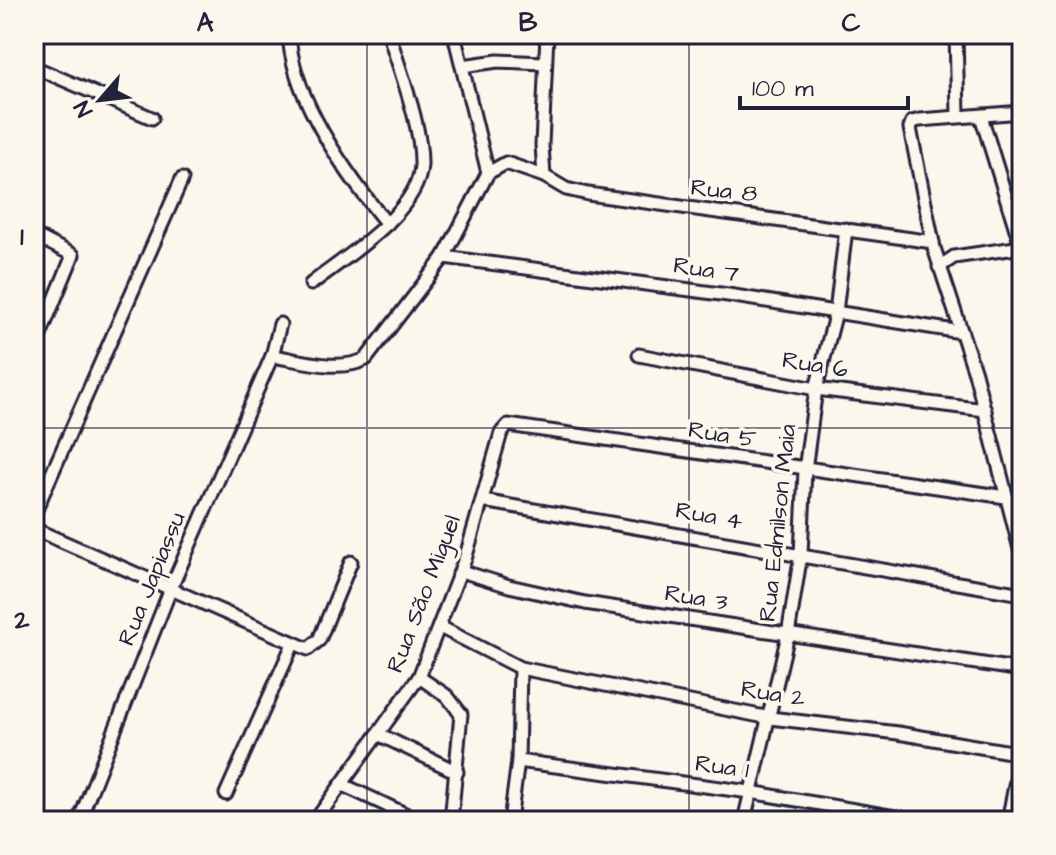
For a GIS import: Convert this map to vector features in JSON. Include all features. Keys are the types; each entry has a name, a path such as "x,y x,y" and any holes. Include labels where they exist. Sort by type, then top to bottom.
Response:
{"street":[{"path":"289,34 290,57 303,96 350,177 387,224"},
{"path":"311,284 387,224 416,186 421,166 417,134 389,34"},
{"path":"454,34 488,173"},
{"path":"272,356 331,365 357,364 366,359 444,257 488,173 506,163 544,176 542,145 547,34"},
{"path":"956,34 958,115"},
{"path":"462,66 498,61 544,63"},
{"path":"34,67 152,118"},
{"path":"1022,112 920,120 912,122 910,128 939,267 985,410 1022,557"},
{"path":"939,267 954,257 1022,247 981,116"},
{"name":"Rua 8","path":"544,176 566,189 588,194 846,229 934,245 954,257"},
{"path":"34,514 182,179"},
{"name":"Rua Edmilson Maia","path":"744,821 788,635 801,554 805,470 816,389 836,312 846,229"},
{"path":"34,235 72,253 70,268 34,350"},
{"name":"Rua 7","path":"444,257 961,332"},
{"name":"Rua Japiassu","path":"79,821 171,588 272,356 280,324"},
{"name":"Rua 6","path":"639,355 816,389 985,410"},
{"name":"Rua São Miguel","path":"315,821 419,677 461,571 503,429 514,424 574,434"},
{"name":"Rua 5","path":"574,434 1006,497"},
{"name":"Rua 4","path":"483,501 1022,594"},
{"path":"34,529 308,649 319,640 351,562"},
{"name":"Rua 3","path":"461,571 509,586 585,603 1022,670"},
{"name":"Rua 2","path":"440,627 520,668 770,718 1022,752"},
{"path":"226,794 293,644"},
{"path":"510,821 518,761 520,668"},
{"path":"419,677 447,696 461,714 451,821"},
{"path":"380,735 457,772"},
{"path":"1008,821 1022,752"},
{"name":"Rua 1","path":"518,761 750,792 919,821"},
{"path":"343,785 420,821"}]}
